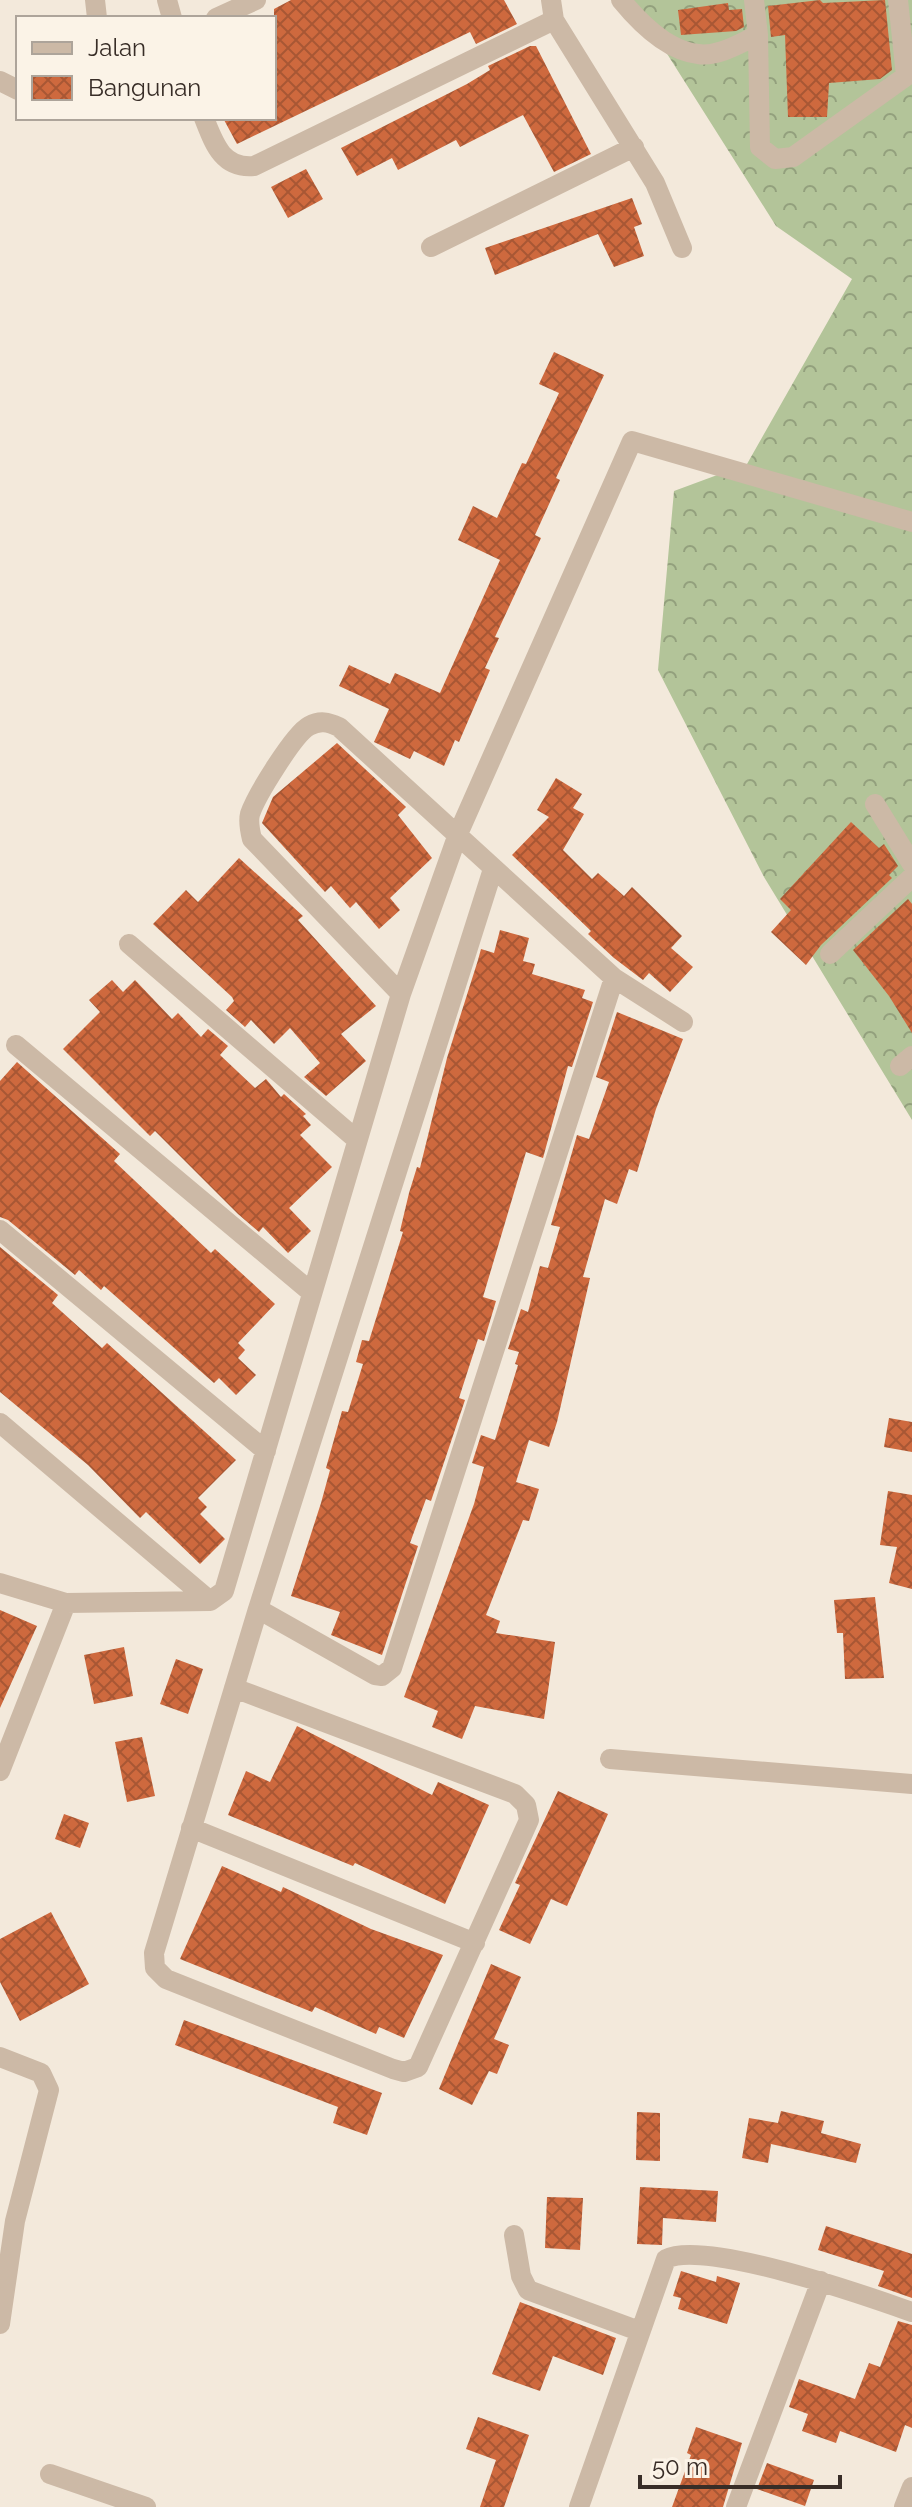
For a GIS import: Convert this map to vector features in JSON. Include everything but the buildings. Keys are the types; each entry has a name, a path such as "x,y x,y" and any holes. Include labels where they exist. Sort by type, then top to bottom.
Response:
{"street":[{"path":"220,16 256,0"},
{"path":"621,0 662,39 699,54 722,51 758,35"},
{"path":"754,0 758,35 760,147 775,159 793,157 909,74 898,0"},
{"path":"205,120 215,147 224,157 232,164 254,166 552,10 655,183 682,248"},
{"path":"431,247 634,147"},
{"path":"0,1583 66,1603 210,1601 220,1596 226,1585 401,994 632,441 912,522"},
{"path":"401,994 252,839 250,814 303,730 321,722 339,727 614,978 683,1022"},
{"path":"875,804 912,864"},
{"path":"234,1688 521,1799 529,1820 424,2062 404,2072 166,1979 155,1968 154,1953 191,1828 258,1609 490,866"},
{"path":"830,954 912,877"},
{"path":"129,944 356,1139"},
{"path":"258,1609 375,1675 382,1676 392,1668 614,978"},
{"path":"16,1045 311,1292"},
{"path":"0,1230 266,1451"},
{"path":"0,1423 210,1601"},
{"path":"0,1771 5,1742 66,1603"},
{"path":"610,1759 912,1784"},
{"path":"191,1828 475,1943"},
{"path":"0,2057 41,2073 49,2084 8,2218 0,2324"},
{"path":"514,2235 521,2276 528,2290 639,2331"},
{"path":"579,2507 666,2259 677,2253 690,2253 821,2281 912,2312"},
{"path":"736,2507 821,2281"},
{"path":"50,2474 146,2507"},
{"path":"904,2507 912,2487"}],"green space":[{"path":"633,0 912,0 912,1120 764,877 658,670 674,491 747,464 852,279 776,226"}]}
